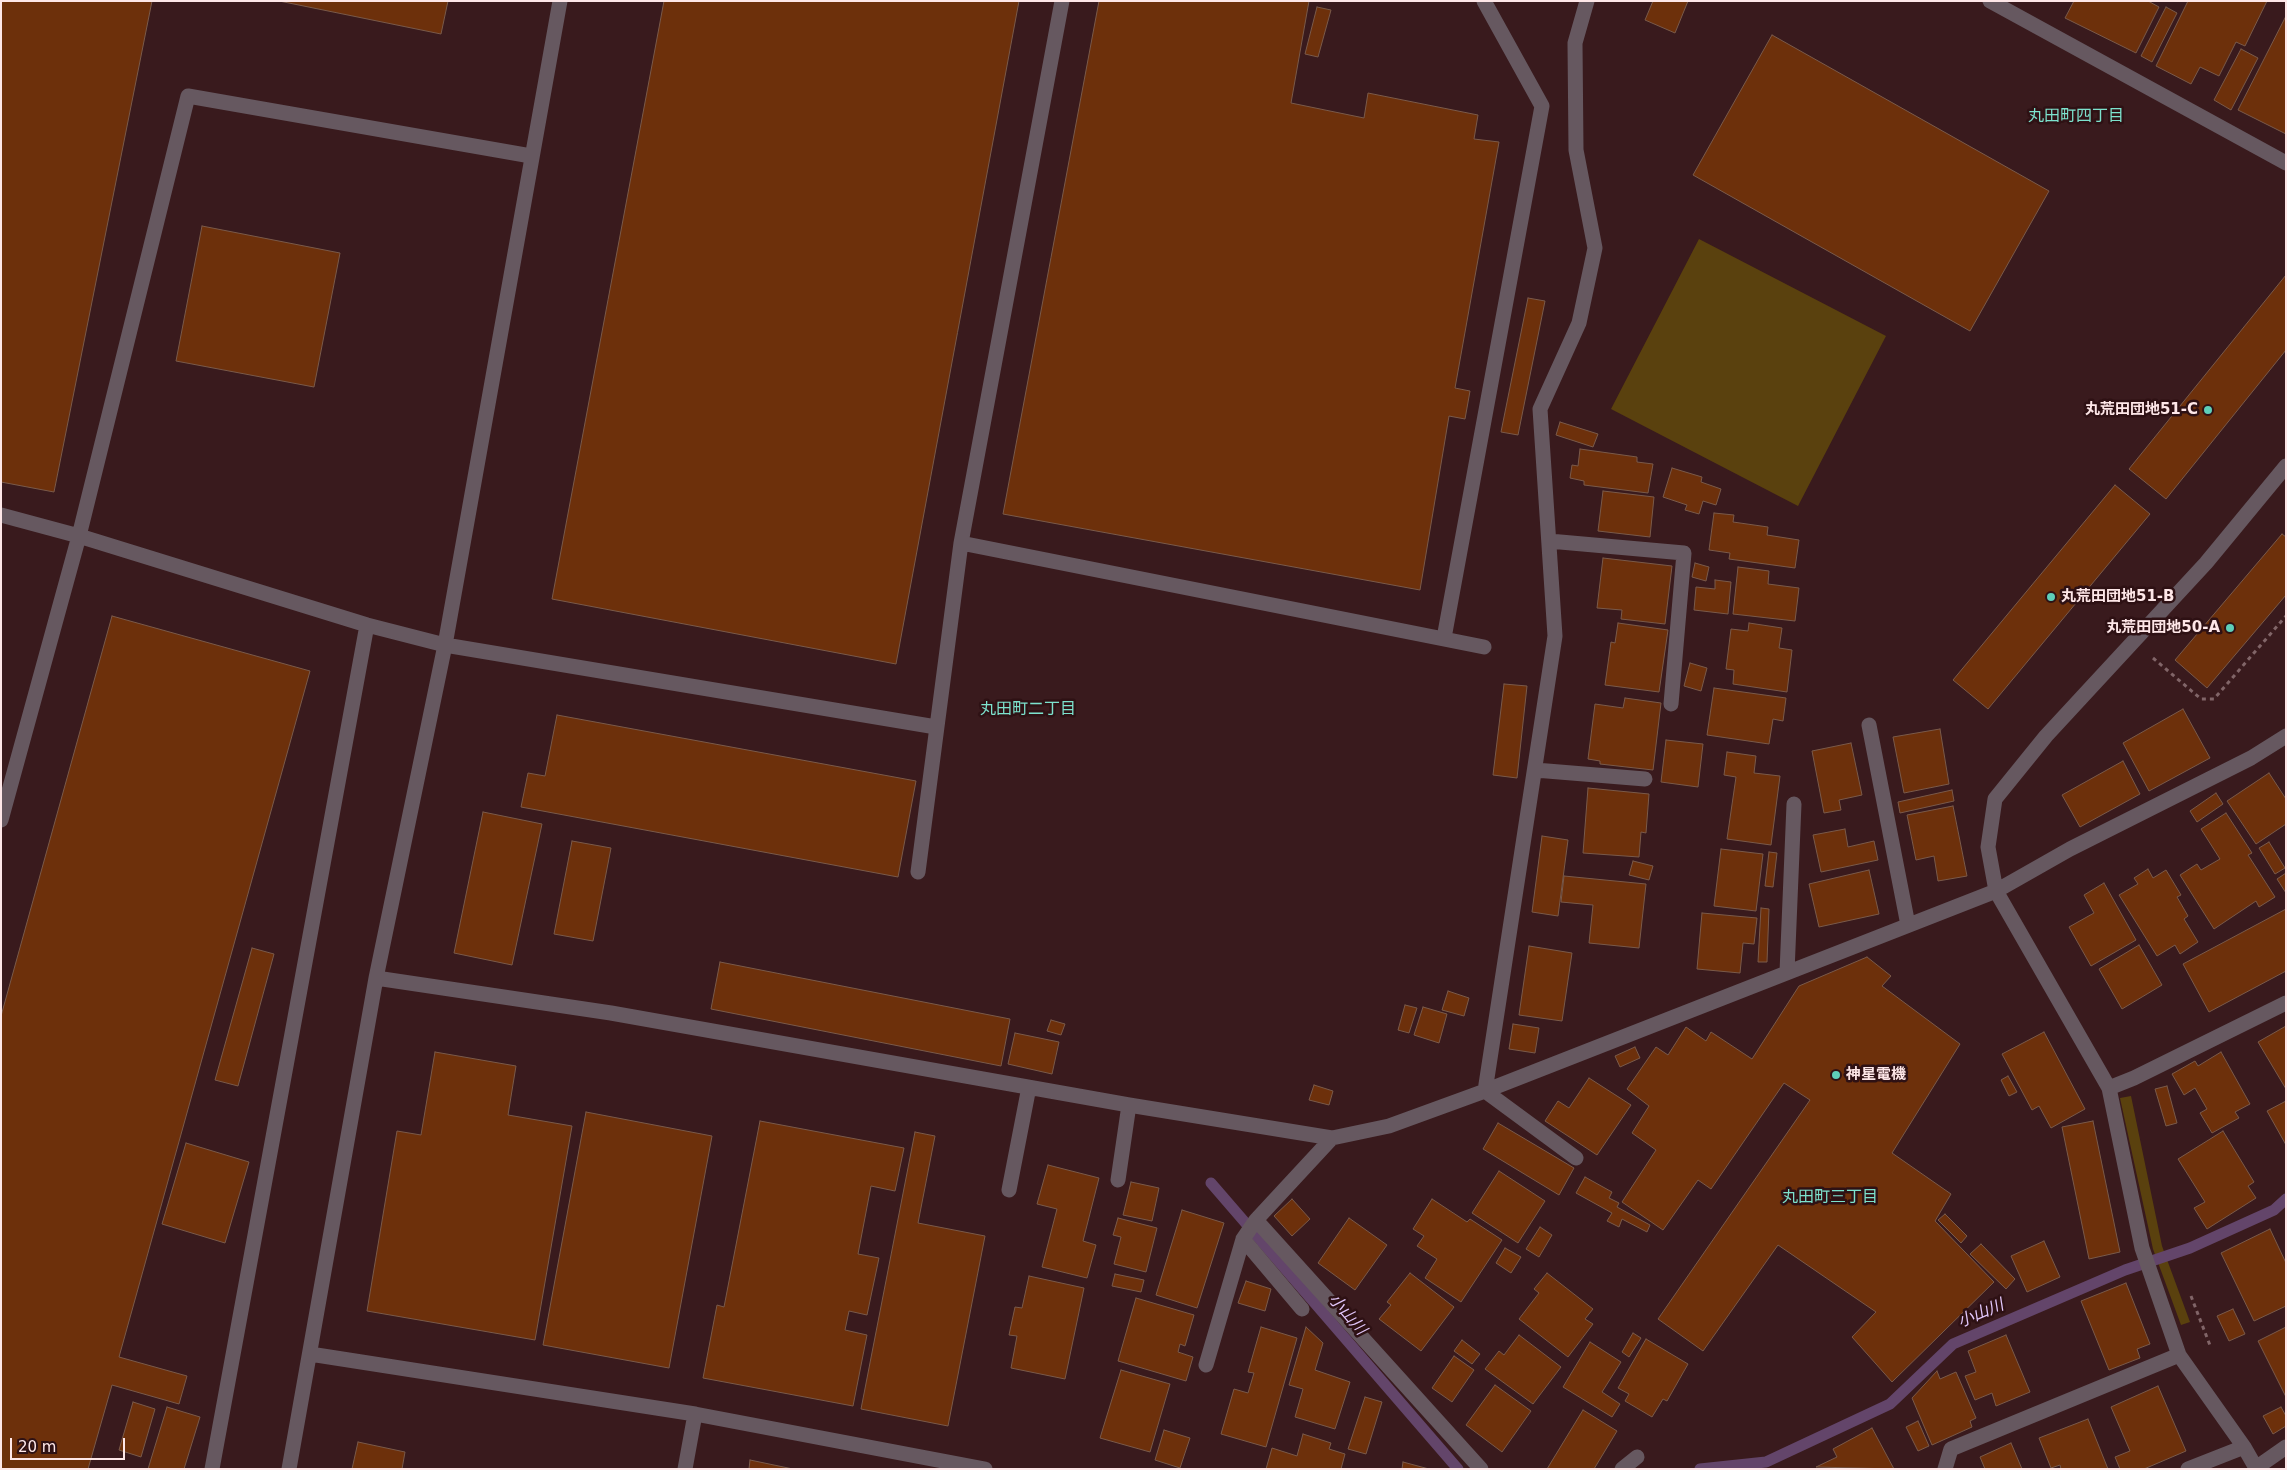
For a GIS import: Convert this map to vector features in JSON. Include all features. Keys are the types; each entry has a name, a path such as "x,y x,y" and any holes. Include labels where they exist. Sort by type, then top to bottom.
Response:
{"street":[{"path":"289,1469 376,978 445,645 560,1"},
{"path":"918,872 961,543 1062,1"},
{"path":"1444,638 1542,106 1484,1"},
{"path":"1485,1091 1556,636 1540,409 1579,323 1595,248 1576,150 1575,42 1587,1"},
{"path":"1990,1 2286,163"},
{"path":"1,820 79,536 188,96 531,156"},
{"path":"2286,466 2206,563 2046,736 1995,799 1988,848 1996,891 2109,1088 2142,1248 2179,1355 2244,1447 2256,1468 2286,1447"},
{"path":"1,515 79,536 367,625 445,645 936,727"},
{"path":"1549,541 1684,553 1671,704"},
{"path":"961,543 1484,647"},
{"path":"212,1469 367,625"},
{"path":"1869,725 1908,925"},
{"path":"376,978 611,1014 1129,1105 1332,1138 1389,1126 1485,1091 1996,891 2070,849 2251,758 2286,736"},
{"path":"1535,770 1645,779"},
{"path":"1787,972 1794,804"},
{"path":"2109,1088 2134,1078 2286,1003"},
{"path":"1009,1190 1029,1087"},
{"path":"1485,1091 1576,1158"},
{"path":"1118,1180 1129,1105"},
{"path":"1206,1365 1243,1239 1256,1220 1332,1138"},
{"path":"1256,1220 1481,1469"},
{"path":"1243,1239 1302,1308"},
{"path":"310,1354 695,1414 986,1469"},
{"path":"1945,1469 1951,1449 2179,1355"},
{"path":"685,1469 695,1414"},
{"path":"2188,1469 2244,1447"},
{"path":"1622,1469 1637,1457"}],"path":[{"path":"2134,642 2201,699 2214,699 2286,616"},
{"path":"2190,1294 2213,1352"}],"shaded area":[{"path":"1699,239 1886,336 1798,506 1611,409"},
{"path":"2131,1096 2162,1246 2190,1322 2181,1325 2153,1249 2120,1098"}],"building":[{"path":"1,1 152,1 54,492 1,482"},
{"path":"279,1 448,1 441,34"},
{"path":"664,1 1019,1 896,664 552,599"},
{"path":"1099,1 1309,1 1291,103 1364,118 1368,93 1478,115 1474,139 1499,142 1455,388 1470,391 1465,419 1449,416 1420,590 1003,514"},
{"path":"1653,1 1688,1 1675,33 1645,20"},
{"path":"2074,1 2148,1 2159,7 2136,53 2065,18"},
{"path":"2188,1 2267,1 2245,46 2236,42 2219,76 2200,67 2191,84 2156,66"},
{"path":"1317,7 1331,10 1318,57 1305,54"},
{"path":"2166,7 2177,13 2152,62 2141,56"},
{"path":"2286,16 2286,134 2238,110"},
{"path":"1772,35 2049,191 1970,331 1693,175"},
{"path":"2241,49 2258,58 2231,110 2214,100"},
{"path":"202,226 340,253 314,387 176,361"},
{"name":"丸荒田団地51-C","path":"2286,275 2286,350 2166,499 2129,469"},
{"path":"1528,298 1545,301 1518,435 1501,432"},
{"path":"1560,422 1598,434 1593,447 1556,435"},
{"path":"1580,449 1637,457 1637,462 1653,464 1648,493 1584,485 1584,481 1570,478 1572,465 1578,466"},
{"path":"1672,468 1702,477 1701,482 1721,489 1716,505 1703,501 1699,514 1685,510 1687,505 1663,497"},
{"name":"丸荒田団地51-B","path":"2115,485 2150,514 1988,709 1953,680"},
{"path":"1603,491 1654,497 1650,537 1598,531"},
{"path":"1714,513 1734,515 1733,522 1768,527 1767,535 1799,540 1795,568 1729,559 1730,553 1709,550"},
{"name":"丸荒田団地50-A","path":"2282,534 2286,537 2286,595 2207,688 2175,660"},
{"path":"1603,558 1672,566 1665,624 1621,619 1622,610 1597,608"},
{"path":"1695,563 1709,567 1706,581 1692,577"},
{"path":"1738,567 1769,571 1768,584 1799,588 1795,621 1733,614"},
{"path":"1715,580 1731,582 1728,614 1694,610 1696,587 1715,589"},
{"path":"112,616 310,671 119,1357 187,1376 179,1404 112,1385 88,1469 1,1469 1,1016"},
{"path":"1618,623 1668,630 1659,692 1605,685 1611,642 1615,643"},
{"path":"1749,623 1782,628 1779,648 1792,650 1787,692 1733,684 1734,670 1726,669 1731,629 1748,631"},
{"path":"1690,663 1707,668 1701,691 1684,686"},
{"path":"1504,684 1527,686 1517,778 1493,775"},
{"path":"1714,688 1786,698 1783,721 1773,719 1769,744 1707,735"},
{"path":"1625,698 1661,703 1653,770 1600,764 1600,761 1588,759 1595,704 1623,708"},
{"path":"2183,709 2210,758 2149,791 2123,743"},
{"path":"557,715 916,781 898,877 521,807 528,773 545,776"},
{"path":"1940,729 1949,784 1904,793 1893,737"},
{"path":"1666,740 1703,744 1698,787 1661,782"},
{"path":"1851,743 1862,795 1839,800 1841,810 1824,813 1812,751"},
{"path":"1727,752 1756,756 1754,773 1780,776 1771,845 1727,839 1736,777 1724,775"},
{"path":"2123,761 2140,794 2080,827 2062,795"},
{"path":"2269,773 2286,799 2286,824 2256,844 2227,801"},
{"path":"1588,788 1649,794 1646,833 1641,832 1639,857 1583,853"},
{"path":"1952,790 1954,801 1900,813 1898,802"},
{"path":"2216,793 2223,804 2197,822 2190,811"},
{"path":"1953,806 1967,876 1938,881 1934,856 1916,860 1907,815"},
{"path":"483,812 542,824 512,965 454,953"},
{"path":"2226,813 2252,853 2248,855 2275,897 2259,907 2256,901 2214,929 2180,875 2197,864 2201,870 2220,859 2201,829"},
{"path":"1845,829 1848,847 1874,841 1878,860 1821,872 1813,835"},
{"path":"1542,836 1568,840 1558,916 1532,912"},
{"path":"572,841 611,848 593,941 554,934"},
{"path":"2269,842 2285,868 2275,874 2259,848"},
{"path":"1721,849 1763,854 1756,911 1714,906"},
{"path":"1769,852 1777,853 1773,887 1765,886"},
{"path":"1633,861 1653,866 1649,880 1629,875"},
{"path":"2148,869 2153,878 2166,870 2181,895 2177,897 2188,916 2184,919 2198,942 2180,954 2175,945 2157,956 2119,895 2138,884 2134,878"},
{"path":"1869,870 1879,914 1819,927 1809,884"},
{"path":"2286,873 2286,893 2277,879"},
{"path":"1564,876 1646,884 1639,948 1589,943 1593,905 1561,902"},
{"path":"2104,883 2136,940 2091,966 2069,927 2094,913 2084,895"},
{"path":"1761,908 1769,909 1767,962 1758,962"},
{"path":"2286,909 2286,971 2209,1012 2183,964"},
{"path":"1702,913 1757,918 1754,944 1743,943 1740,973 1697,969"},
{"path":"2139,945 2162,985 2122,1009 2099,969"},
{"path":"1529,946 1572,953 1562,1021 1519,1015"},
{"path":"252,948 274,954 238,1086 215,1080"},
{"path":"1867,957 1891,976 1882,986 1960,1044 1892,1153 1951,1194 1935,1221 1994,1282 1892,1382 1852,1337 1876,1312 1778,1245 1703,1351 1658,1319 1810,1100 1784,1083 1711,1189 1698,1180 1663,1230 1622,1202 1656,1150 1632,1133 1649,1106 1627,1089 1656,1047 1668,1055 1686,1027 1706,1041 1711,1032 1752,1059 1799,986"},
{"path":"720,962 1010,1019 1001,1066 711,1009"},
{"path":"1448,991 1469,998 1464,1016 1442,1010"},
{"path":"1405,1005 1417,1008 1409,1033 1398,1030"},
{"path":"1423,1007 1447,1014 1439,1043 1414,1035"},
{"path":"1051,1020 1065,1024 1061,1035 1047,1031"},
{"path":"1513,1024 1539,1028 1535,1053 1509,1049"},
{"path":"2286,1026 2286,1089 2258,1042"},
{"path":"2044,1032 2085,1109 2051,1128 2039,1106 2032,1110 2002,1054"},
{"path":"1015,1033 1059,1042 1052,1074 1008,1064"},
{"path":"1635,1047 1640,1058 1620,1067 1615,1056"},
{"path":"435,1052 516,1066 508,1115 572,1126 535,1340 367,1311 397,1131 421,1135"},
{"path":"2221,1052 2250,1104 2235,1112 2239,1118 2212,1133 2200,1113 2207,1109 2195,1088 2184,1095 2172,1074 2195,1061 2198,1066"},
{"path":"2008,1076 2017,1092 2009,1096 2001,1080"},
{"path":"1589,1078 1631,1105 1597,1155 1545,1121 1558,1101 1569,1108"},
{"path":"1314,1085 1333,1091 1329,1105 1309,1100"},
{"path":"2167,1086 2177,1123 2166,1126 2155,1089"},
{"path":"2286,1101 2286,1145 2267,1111"},
{"path":"586,1112 712,1136 669,1368 543,1345"},
{"path":"760,1121 904,1148 895,1191 871,1186 858,1254 879,1258 867,1315 849,1311 845,1330 867,1335 853,1406 703,1378 717,1305 724,1307"},
{"path":"2093,1121 2120,1252 2089,1259 2062,1127"},
{"path":"1498,1123 1574,1168 1559,1195 1483,1149"},
{"path":"2223,1131 2254,1182 2248,1186 2256,1198 2207,1229 2194,1208 2205,1202 2178,1159"},
{"path":"915,1132 935,1136 918,1223 985,1236 948,1426 861,1409"},
{"path":"186,1143 249,1162 225,1243 162,1224"},
{"path":"1048,1165 1099,1178 1083,1241 1096,1245 1087,1278 1042,1267 1057,1209 1037,1204"},
{"path":"1499,1171 1545,1201 1518,1243 1472,1213"},
{"path":"1585,1177 1612,1192 1609,1198 1619,1203 1617,1207 1650,1225 1647,1232 1622,1219 1619,1227 1607,1221 1612,1213 1576,1193"},
{"path":"1131,1182 1159,1188 1152,1221 1123,1215"},
{"path":"1292,1199 1310,1219 1292,1236 1274,1216"},
{"path":"1432,1199 1467,1222 1470,1219 1502,1240 1461,1302 1425,1278 1437,1259 1417,1246 1424,1236 1413,1229"},
{"path":"1182,1210 1224,1223 1197,1308 1156,1295"},
{"path":"1945,1214 1967,1236 1961,1243 1938,1220"},
{"path":"1118,1218 1157,1228 1146,1272 1114,1264 1121,1237 1113,1235"},
{"path":"1349,1218 1387,1245 1355,1290 1318,1263"},
{"path":"1540,1227 1552,1235 1539,1257 1526,1249"},
{"path":"2270,1229 2286,1263 2286,1306 2254,1321 2221,1253"},
{"path":"2044,1241 2060,1277 2027,1292 2011,1256"},
{"path":"1981,1244 2015,1279 2006,1289 1970,1254"},
{"path":"1505,1248 1521,1257 1511,1273 1496,1263"},
{"path":"1410,1273 1454,1307 1421,1351 1379,1319 1391,1305 1387,1302"},
{"path":"1547,1273 1593,1309 1585,1319 1593,1324 1568,1357 1519,1319 1539,1293 1534,1289"},
{"path":"1115,1274 1144,1280 1141,1292 1112,1286"},
{"path":"1029,1276 1084,1288 1065,1379 1011,1368 1017,1336 1009,1335 1015,1307 1022,1308"},
{"path":"1246,1281 1271,1289 1265,1311 1238,1303"},
{"path":"2126,1283 2150,1344 2137,1349 2140,1358 2109,1370 2081,1301"},
{"path":"1136,1298 1194,1315 1185,1346 1180,1344 1178,1352 1193,1357 1186,1381 1118,1361"},
{"path":"2233,1309 2245,1334 2229,1341 2217,1316"},
{"path":"1261,1327 1297,1338 1266,1447 1221,1434 1234,1389 1248,1393 1254,1373 1248,1372"},
{"path":"1306,1327 1323,1343 1315,1370 1350,1382 1335,1429 1295,1417 1303,1389 1289,1385"},
{"path":"2286,1327 2286,1397 2258,1341"},
{"path":"1633,1333 1641,1338 1629,1357 1622,1352"},
{"path":"1519,1335 1561,1367 1533,1404 1485,1369 1499,1351 1504,1355"},
{"path":"2006,1335 2030,1392 1996,1406 1992,1393 1975,1400 1965,1376 1976,1372 1968,1351"},
{"path":"1646,1339 1688,1364 1667,1401 1663,1399 1652,1417 1625,1401 1629,1394 1618,1388"},
{"path":"1462,1340 1480,1354 1472,1364 1454,1351"},
{"path":"1590,1342 1621,1362 1602,1392 1620,1404 1612,1417 1563,1387"},
{"path":"1454,1356 1474,1370 1452,1402 1432,1388"},
{"path":"1121,1370 1170,1384 1150,1452 1100,1438"},
{"path":"1937,1371 1940,1379 1956,1372 1976,1418 1970,1421 1972,1427 1932,1445 1912,1398"},
{"path":"1495,1385 1531,1411 1502,1452 1466,1425"},
{"path":"2158,1386 2186,1451 2144,1469 2120,1469 2115,1457 2130,1451 2111,1407"},
{"path":"1365,1397 1382,1402 1366,1454 1348,1449"},
{"path":"133,1402 155,1409 141,1457 119,1450"},
{"path":"167,1407 200,1417 184,1469 148,1469"},
{"path":"2281,1407 2286,1416 2286,1426 2273,1434 2263,1416"},
{"path":"1583,1410 1617,1431 1594,1469 1547,1469"},
{"path":"2088,1419 2108,1469 2061,1469 2060,1465 2051,1468 2039,1438"},
{"path":"1918,1421 1929,1446 1918,1451 1906,1427"},
{"path":"1872,1428 1894,1469 1816,1467 1837,1457 1833,1449"},
{"path":"1164,1430 1190,1438 1180,1468 1155,1460"},
{"path":"1303,1434 1331,1443 1329,1449 1345,1454 1341,1469 1266,1469 1272,1448 1297,1456"},
{"path":"358,1442 405,1452 402,1469 352,1469"},
{"path":"2011,1443 2022,1469 1985,1469 1980,1457"},
{"path":"750,1460 793,1469 749,1469"},
{"path":"1403,1462 1429,1469 1402,1469"}],"waterway":[{"name":"小山川","path":"1211,1183 1458,1469"},
{"name":"小山川","path":"1700,1469 1766,1462 1890,1404 1953,1344 2125,1270 2190,1248 2274,1210 2286,1199"}],"place":[{"name":"丸荒田団地51-C","path":"2208,410"},
{"name":"丸荒田団地51-B","path":"2051,597"},
{"name":"丸荒田団地50-A","path":"2230,628"},
{"name":"神星電機","path":"1836,1075"}],"district":[{"name":"丸田町四丁目","path":"2076,117"},
{"name":"丸田町二丁目","path":"1028,710"},
{"name":"丸田町三丁目","path":"1830,1198"}]}
